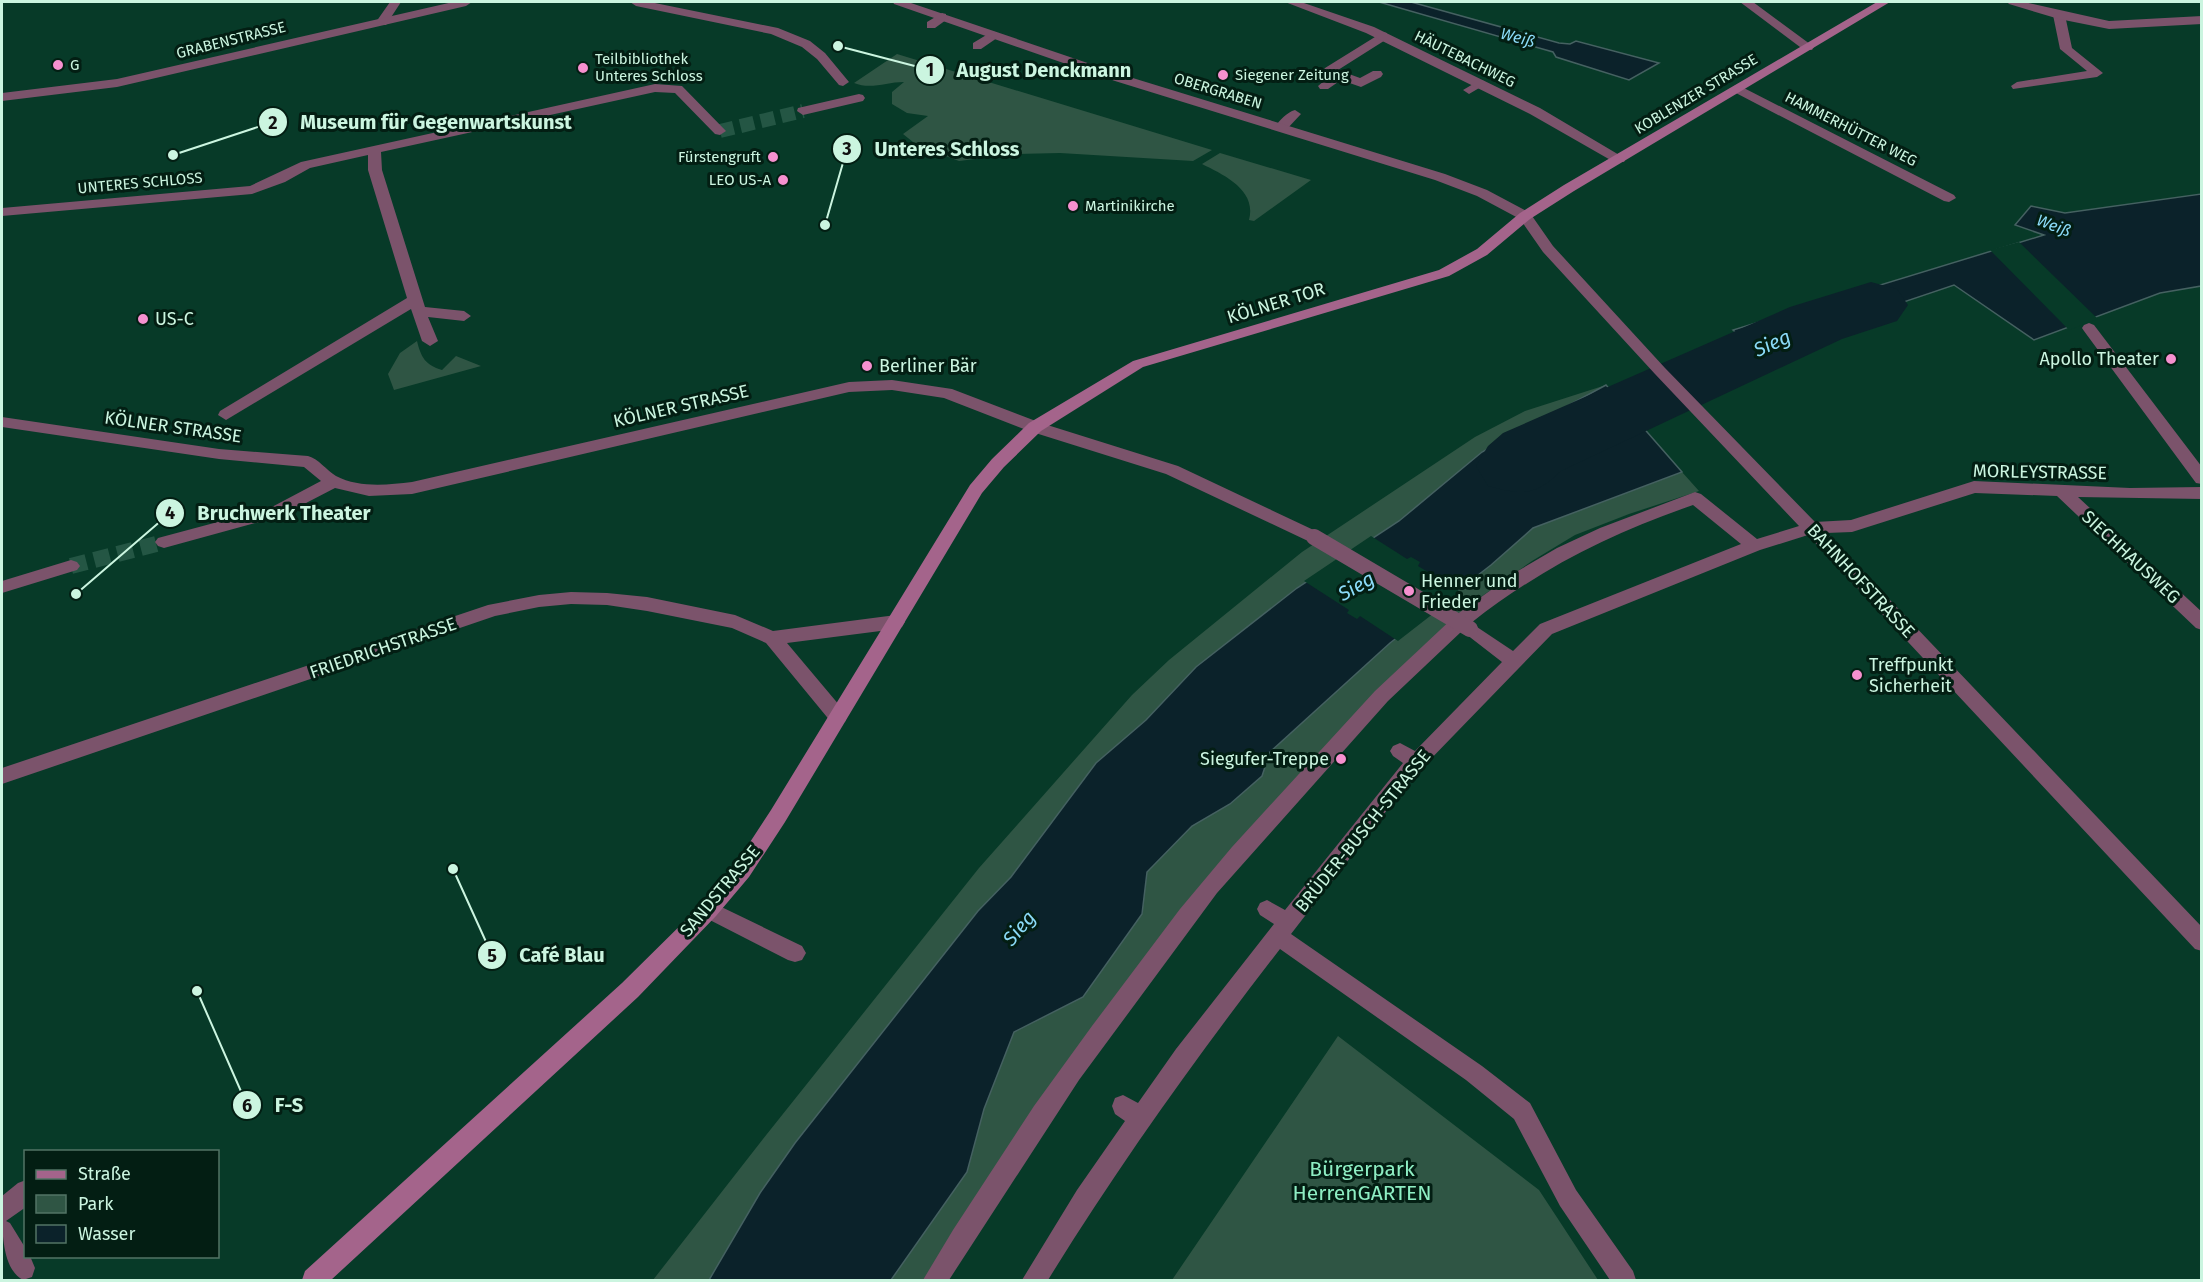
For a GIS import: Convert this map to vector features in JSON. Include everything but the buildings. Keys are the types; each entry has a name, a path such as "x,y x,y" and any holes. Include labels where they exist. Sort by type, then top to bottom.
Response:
{"main road":[{"name":"KOBLENZER STRASSE","path":"1525,216 1884,2"},
{"name":"KÖLNER TOR","path":"1035,426 1138,364 1444,273 1482,252 1525,216"},
{"name":"SANDSTRASSE","path":"314,1281 630,990 709,910 742,871 976,489 1035,426"}],"street":[{"path":"382,22 395,2"},
{"name":"GRABENSTRASSE","path":"2,97 117,83 466,2"},
{"path":"636,2 774,30 806,44 821,56 843,82"},
{"name":"OBERGRABEN","path":"898,2 1119,78 1440,177 1482,193 1525,216"},
{"name":"HÄUTEBACHWEG","path":"1291,2 1383,36 1474,87 1535,111 1618,159"},
{"path":"1746,2 1808,47"},
{"path":"2013,2 2059,15 2109,25 2202,20"},
{"path":"2017,86 2097,73 2066,49 2059,15 2036,2"},
{"path":"931,25 942,17"},
{"path":"977,46 993,35"},
{"path":"1377,74 1361,83 1329,71 1383,36"},
{"path":"1324,86 1339,75"},
{"name":"UNTERES SCHLOSS","path":"2,212 252,190 306,165 655,88 678,89 720,131"},
{"name":"HAMMERHÜTTER WEG","path":"1738,89 1949,198"},
{"path":"803,111 859,98"},
{"path":"1281,128 1295,114"},
{"path":"374,150 375,170 430,341"},
{"name":"BAHNHOFSTRASSE","path":"1525,216 1548,249 1660,371 2202,942"},
{"path":"226,415 417,305 464,316"},
{"path":"2089,328 2202,479"},
{"name":"KÖLNER STRASSE","path":"2,422 219,454 308,462 318,474 333,482 348,488 368,490 412,488 849,387 892,385 947,393 1035,426 1172,470 1314,537 1409,591 1470,629 1514,661"},
{"path":"164,542 275,512 333,482"},
{"name":"MORLEYSTRASSE","path":"1811,528 1852,526 1974,487 2130,494 2202,493"},
{"name":"SIECHHAUSWEG","path":"2061,491 2202,623"},
{"path":"935,1281 993,1186 1069,1074 1216,879 1356,723 1421,657 1482,605 1522,576 1570,548 1624,523 1695,498 1754,546"},
{"name":"BRÜDER-BUSCH-STRASSE","path":"1034,1281 1085,1198 1131,1112 1184,1056 1283,930 1380,804 1408,757 1546,629 1754,546 1811,528"},
{"path":"2,587 70,566"},
{"name":"FRIEDRICHSTRASSE","path":"2,776 494,610 539,601 608,599 647,604 735,622 772,638 838,717"},
{"path":"772,638 896,622"},
{"path":"1267,909 1283,930 1370,999 1474,1073 1522,1111 1568,1198 1624,1281"},
{"path":"709,910 795,953"},
{"path":"2,1211 24,1193"},
{"path":"2,1231 23,1268"}],"green space":[{"path":"897,54 1212,150 1193,161 1060,153 1015,154 959,161 918,146 903,134 928,116 907,113 892,104 892,92 904,82 873,86 854,83"},
{"path":"1220,153 1311,180 1254,221 1249,220 1250,209 1243,192 1229,179 1202,164"},
{"path":"417,341 425,360 436,368 442,370 456,356 481,366 394,390 388,374 400,353"},
{"path":"1606,385 1482,452 1400,521 1297,588 1196,667 1146,720 1096,763 1011,877 978,911 760,1193 709,1280 653,1280 979,868 1132,695 1169,660 1302,552 1475,437 1525,411"},
{"path":"1682,472 1699,491 1575,535 1532,561 1475,601 1416,653 1227,860 954,1241 930,1280 891,1280 967,1172 984,1109 1014,1032 1083,997 1142,914 1147,872 1192,826 1230,804 1262,776 1270,752 1390,643 1491,565 1533,528"},
{"name":"Bürgerpark HerrenGARTEN","path":"1338,1036 1539,1190 1598,1280 1172,1280"}],"water":[{"name":"Weiß","path":"1379,2 1411,2 1559,43 1570,44 1576,41 1659,63 1629,80 1556,57 1553,52"},
{"name":"Weiß","path":"2201,194 2201,286 2160,293 2034,340 1954,285 1758,351 1733,330 2044,235 2015,225 2031,206 2065,213"},
{"path":"1606,385 1682,472 1533,528 1491,565 1390,643 1270,752 1262,776 1230,804 1192,826 1147,872 1142,914 1083,997 1014,1032 984,1109 967,1172 891,1280 709,1280 760,1193 795,1143 978,911 1011,877 1096,763 1146,720 1196,667 1297,588 1399,521 1482,452"}],"pier":[{"path":"2019,242 2098,319 2069,330 1990,250"},
{"path":"1371,536 1407,559 1411,557 1420,562 1418,566 1461,592 1398,641 1360,616 1357,619 1347,613 1349,610 1304,581"}],"waterway":[{"name":"Sieg","path":"1517,466 1532,452 1816,323 1871,305"}],"tunnel":[{"path":"720,131 803,111"},
{"path":"71,566 164,542"}],"place":[{"name":"August Denckmann","path":"838,46"},
{"name":"G","path":"58,65"},
{"name":"Teilbibliothek Unteres Schloss","path":"583,68"},
{"name":"Siegener Zeitung","path":"1223,75"},
{"name":"Museum für Gegenwartskunst","path":"173,155"},
{"name":"Fürstengruft","path":"773,157"},
{"name":"LEO US-A","path":"783,180"},
{"name":"Martinikirche","path":"1073,206"},
{"name":"Unteres Schloss","path":"825,225"},
{"name":"US-C","path":"143,319"},
{"name":"Apollo Theater","path":"2171,359"},
{"name":"Berliner Bär","path":"867,366"},
{"name":"Henner und Frieder","path":"1409,591"},
{"name":"Bruchwerk Theater","path":"76,594"},
{"name":"Treffpunkt Sicherheit","path":"1857,675"},
{"name":"Siegufer-Treppe","path":"1341,759"},
{"name":"Café Blau","path":"453,869"},
{"name":"F-S","path":"197,991"}]}
